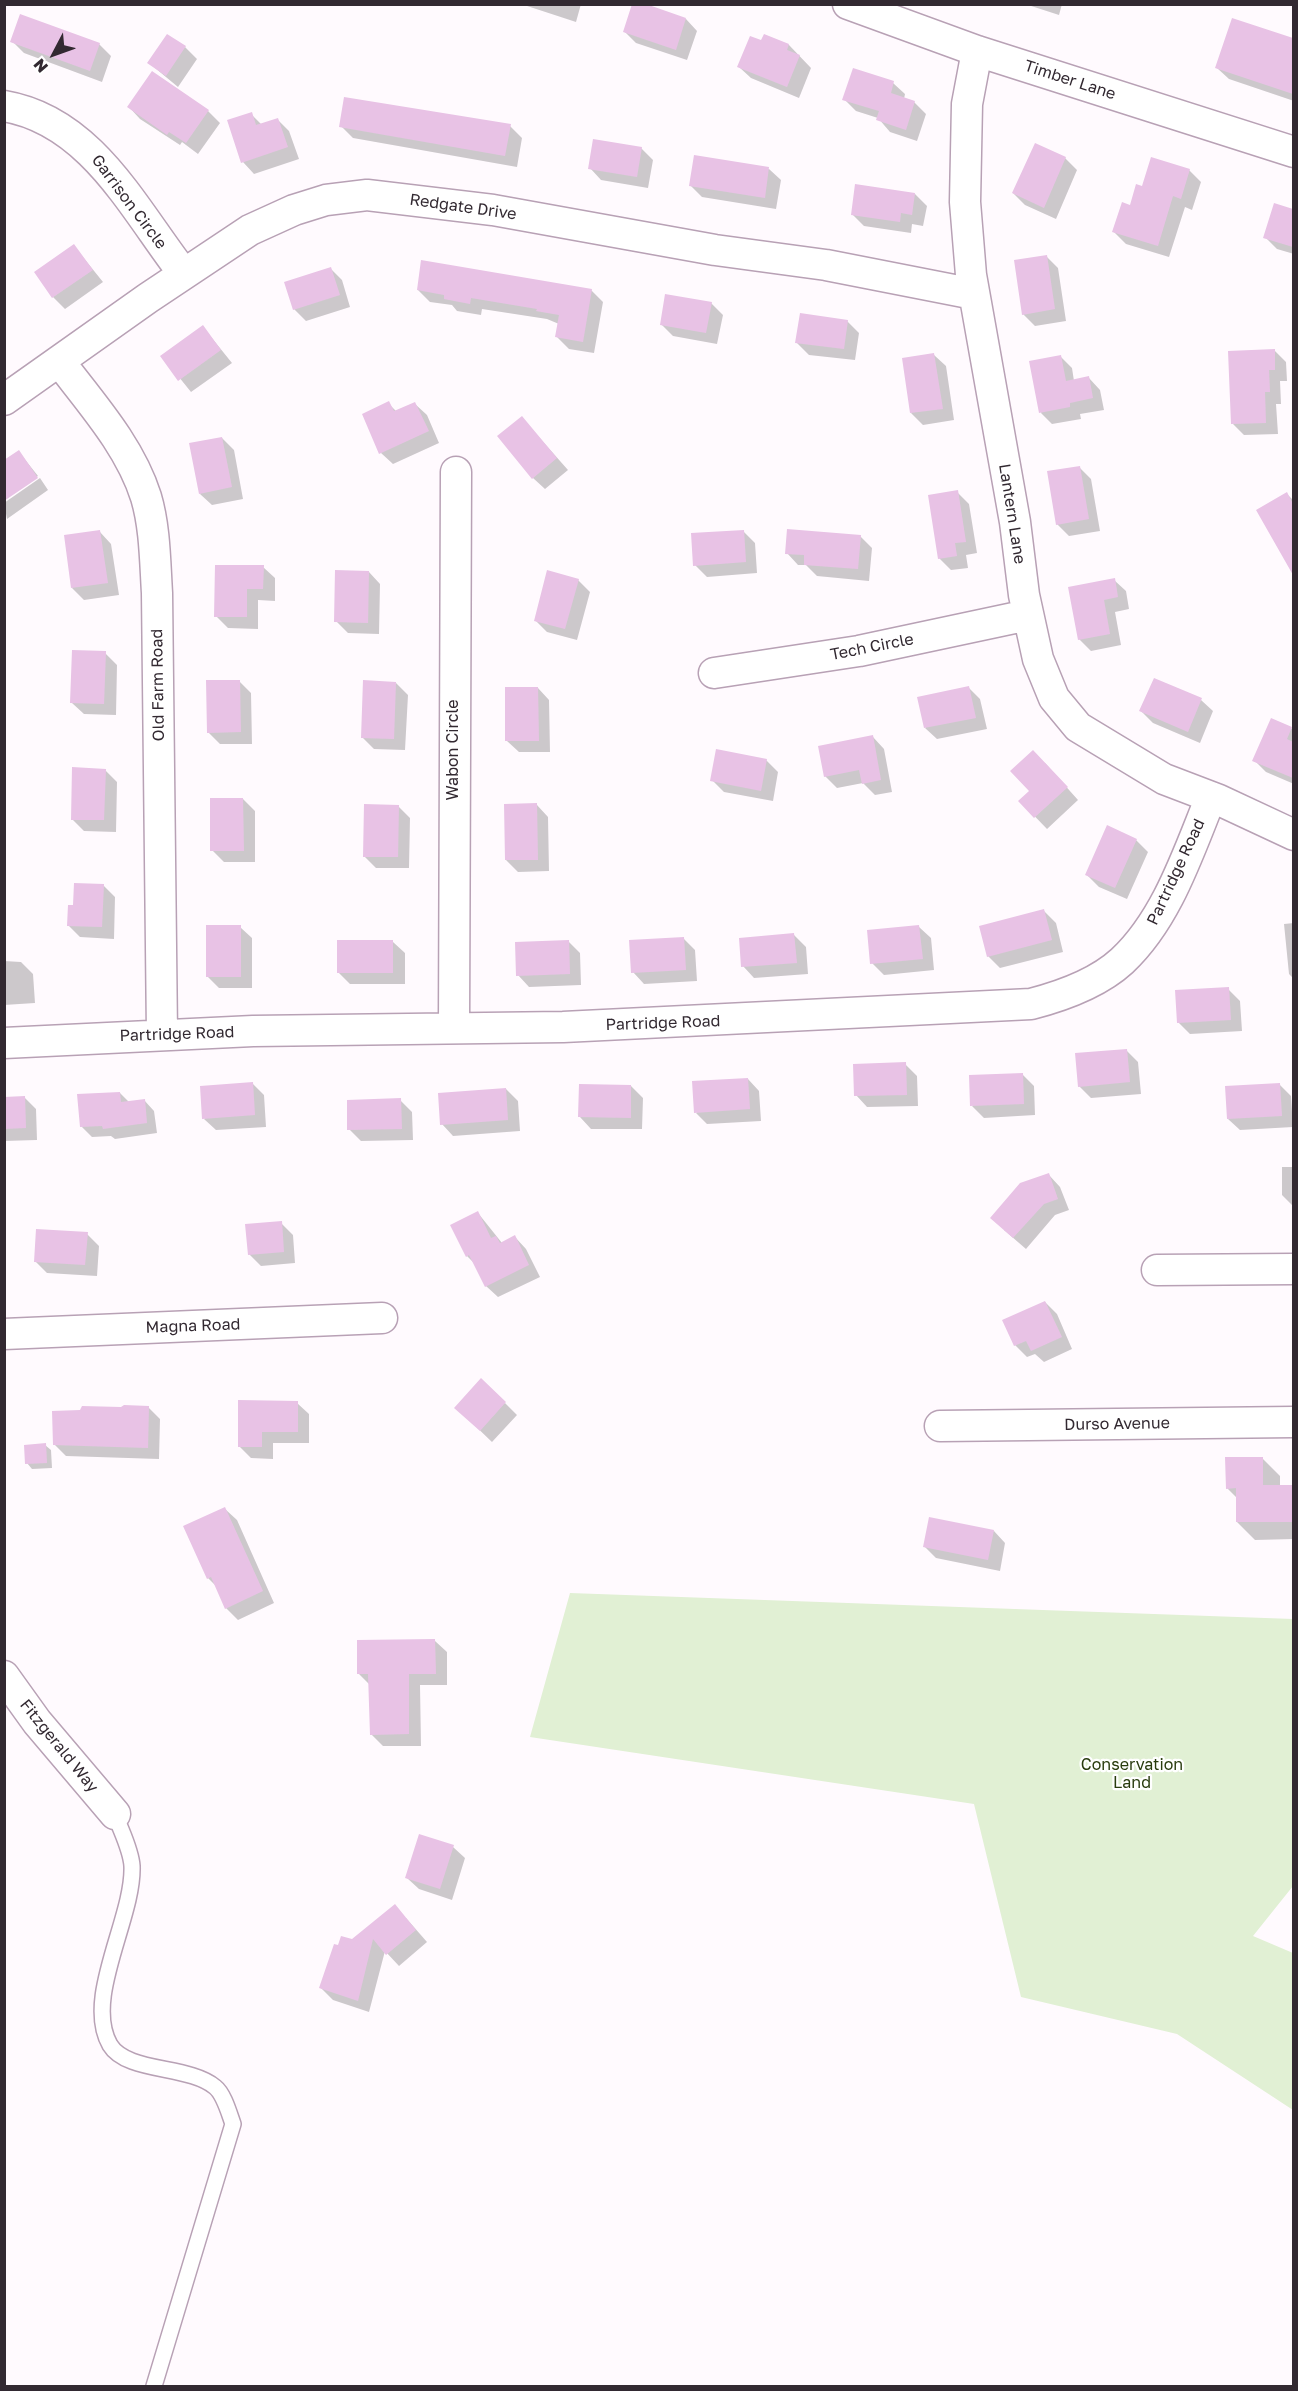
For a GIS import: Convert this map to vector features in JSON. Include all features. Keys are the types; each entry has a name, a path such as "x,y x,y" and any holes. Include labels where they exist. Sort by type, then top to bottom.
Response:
{"street":[{"name":"Timber Lane","path":"848,4 977,51 1293,152"},
{"name":"Lantern Lane","path":"977,51 967,104 965,202 974,294 1015,522 1028,615 1038,659 1054,698 1078,727 1164,779 1211,797 1293,835"},
{"name":"Garrison Circle","path":"4,106 28,110 69,132 101,162 184,274"},
{"name":"Redgate Drive","path":"4,400 250,230 294,210 326,200 367,195 493,210 715,250 826,265 974,294"},
{"name":"Old Farm Road","path":"59,361 104,420 134,467 146,497 153,530 157,593 162,1035"},
{"name":"Wabon Circle","path":"454,1027 456,472"},
{"name":"Tech Circle","path":"714,673 859,651 1028,615"},
{"name":"Partridge Road","path":"4,1043 162,1035 454,1027 563,1027 1031,1004 1058,997 1090,982 1121,962 1148,932 1185,860 1211,797"},
{"path":"1157,1270 1293,1269"},
{"name":"Magna Road","path":"4,1334 382,1318"},
{"name":"Durso Avenue","path":"940,1426 1293,1422"},
{"name":"Fitzgerald Way","path":"4,1676 37,1722 115,1814"}],"lane":[{"path":"115,1814 132,1864 130,1893 105,1985 102,2025 111,2046 128,2059 195,2077 216,2087 233,2124 154,2386"}],"green space":[{"name":"Conservation Land","path":"570,1593 1293,1619 1293,1886 1253,1936 1293,1953 1293,2110 1177,2034 1021,1997 974,1804 530,1737"}],"building":[{"path":"632,4 646,4 686,18 676,50 623,32"},
{"path":"20,14 100,43 90,71 10,42"},
{"path":"1232,18 1293,38 1293,94 1215,68"},
{"path":"167,34 186,46 166,76 147,63"},
{"path":"764,34 789,44 787,50 800,55 787,87 737,67 750,36 761,40"},
{"path":"853,68 894,81 891,93 915,101 906,130 876,120 879,111 842,100"},
{"path":"152,71 209,110 186,143 169,132 167,135 127,107"},
{"path":"344,97 511,124 505,156 339,127"},
{"path":"252,112 256,125 278,118 288,147 241,163 227,120"},
{"path":"593,139 642,147 637,177 588,169"},
{"path":"1035,143 1066,157 1044,208 1012,193"},
{"path":"694,155 769,167 765,198 689,186"},
{"path":"1151,157 1190,169 1181,199 1173,196 1158,246 1112,232 1122,202 1130,205 1136,184 1142,186"},
{"path":"855,184 915,193 912,215 901,213 900,222 851,215"},
{"path":"1274,203 1293,209 1293,247 1263,238"},
{"path":"74,244 93,270 52,298 34,272"},
{"path":"1047,255 1055,309 1022,315 1014,260"},
{"path":"421,260 592,289 583,342 555,337 559,315 471,298 470,304 444,299 444,295 417,290"},
{"path":"331,267 340,295 293,310 284,282"},
{"path":"665,294 712,302 706,333 660,325"},
{"path":"800,313 848,320 844,349 795,343"},
{"path":"203,325 221,350 178,381 160,356"},
{"path":"1275,349 1275,370 1269,370 1270,392 1265,392 1266,423 1231,424 1228,351"},
{"path":"934,353 943,409 910,413 902,358"},
{"path":"1061,355 1066,381 1089,376 1093,398 1070,403 1070,407 1039,413 1029,361"},
{"path":"389,401 394,411 415,402 429,431 379,454 362,414"},
{"path":"522,416 557,458 532,479 497,436"},
{"path":"222,437 232,487 199,494 189,443"},
{"path":"19,450 38,478 4,501 4,460"},
{"path":"1080,466 1089,519 1056,525 1047,471"},
{"path":"958,490 966,542 955,543 957,556 938,559 928,495"},
{"path":"1287,492 1293,504 1293,575 1256,510"},
{"path":"787,529 861,535 858,569 804,565 804,555 785,554"},
{"path":"100,530 108,583 71,588 64,535"},
{"path":"744,530 746,562 693,566 691,533"},
{"path":"215,565 264,565 263,589 247,589 247,617 214,617"},
{"path":"335,570 369,571 368,623 334,622"},
{"path":"547,570 579,579 565,629 534,621"},
{"path":"1115,578 1118,597 1104,600 1110,634 1078,640 1068,587"},
{"path":"72,650 106,651 104,704 70,703"},
{"path":"1154,678 1202,698 1188,732 1139,711"},
{"path":"206,680 240,680 241,732 207,733"},
{"path":"363,680 396,682 394,739 361,738"},
{"path":"969,686 976,718 924,728 917,697"},
{"path":"505,687 538,687 539,741 505,741"},
{"path":"1271,718 1292,727 1287,739 1293,742 1293,778 1252,761"},
{"path":"873,735 881,780 862,784 859,770 824,777 818,746"},
{"path":"716,749 767,759 761,791 710,781"},
{"path":"1033,750 1068,787 1034,818 1018,801 1029,791 1010,771"},
{"path":"72,767 106,769 104,820 71,820"},
{"path":"210,798 243,798 244,851 210,851"},
{"path":"537,803 538,860 505,860 504,804"},
{"path":"364,804 399,805 398,857 363,857"},
{"path":"1107,825 1137,839 1115,888 1085,875"},
{"path":"74,883 104,884 102,927 67,926 68,905 73,905"},
{"path":"1044,909 1052,940 987,957 979,926"},
{"path":"206,925 241,925 241,977 206,977"},
{"path":"919,925 923,959 870,964 867,930"},
{"path":"794,933 797,963 741,967 739,938"},
{"path":"684,937 686,970 631,973 629,940"},
{"path":"337,940 393,940 393,973 337,973"},
{"path":"569,940 570,974 516,976 515,942"},
{"path":"1229,987 1231,1020 1177,1023 1175,990"},
{"path":"1127,1049 1130,1082 1078,1087 1075,1053"},
{"path":"906,1062 907,1095 854,1096 853,1064"},
{"path":"1023,1073 1024,1104 970,1106 969,1075"},
{"path":"748,1078 750,1109 694,1113 692,1081"},
{"path":"253,1082 255,1115 202,1119 200,1086"},
{"path":"1280,1083 1282,1116 1227,1119 1225,1086"},
{"path":"579,1084 631,1085 631,1118 578,1117"},
{"path":"506,1088 508,1120 440,1125 438,1093"},
{"path":"120,1092 121,1102 145,1099 147,1123 103,1129 102,1126 80,1127 77,1094"},
{"path":"25,1096 26,1128 4,1129 4,1097"},
{"path":"401,1098 402,1129 347,1130 347,1100"},
{"path":"1049,1173 1058,1199 1044,1204 1013,1238 990,1218 1020,1183"},
{"path":"478,1211 491,1238 496,1236 500,1243 515,1235 529,1265 485,1287 450,1225"},
{"path":"282,1221 284,1252 248,1255 245,1224"},
{"path":"36,1229 88,1232 85,1265 34,1262"},
{"path":"1045,1301 1062,1337 1031,1351 1026,1341 1014,1346 1002,1320"},
{"path":"481,1378 506,1402 480,1431 454,1408"},
{"path":"238,1400 298,1401 298,1432 262,1432 262,1447 238,1447"},
{"path":"124,1405 149,1406 148,1448 53,1445 52,1411 80,1410 82,1406 121,1407"},
{"path":"46,1443 47,1463 25,1464 24,1445"},
{"path":"1225,1457 1263,1457 1263,1485 1293,1485 1293,1522 1236,1522 1236,1488 1226,1489"},
{"path":"225,1507 263,1591 225,1609 211,1577 207,1579 183,1526"},
{"path":"929,1517 994,1530 988,1560 923,1547"},
{"path":"435,1639 436,1674 409,1674 409,1734 370,1735 368,1674 357,1674 357,1640"},
{"path":"419,1834 454,1845 440,1889 405,1878"},
{"path":"395,1904 416,1930 386,1955 373,1939 358,2001 319,1988 334,1944 338,1945 341,1936 352,1939"}]}
